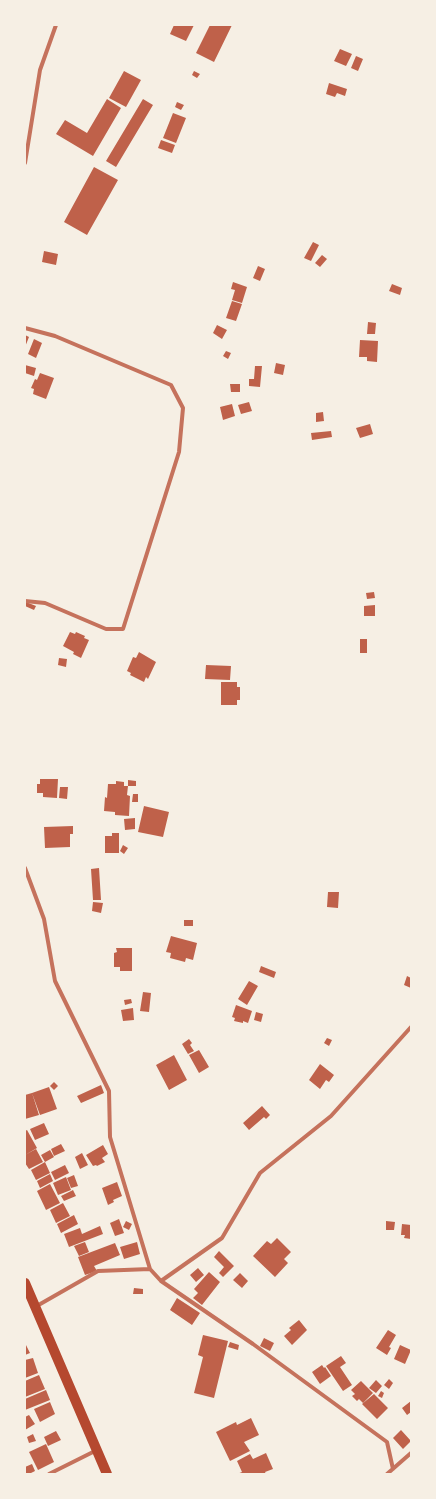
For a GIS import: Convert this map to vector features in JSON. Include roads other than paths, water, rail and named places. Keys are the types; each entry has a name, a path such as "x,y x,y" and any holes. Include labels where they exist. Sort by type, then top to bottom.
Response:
{"main road":[{"path":"25,1283 107,1474"}],"street":[{"path":"25,163 40,70 56,25"},
{"path":"25,328 55,336 171,385 183,408 179,452 123,629 106,629 45,603 25,601"},
{"path":"25,868 44,919 55,981 109,1091 110,1137 150,1269 161,1281 253,1344 387,1442 393,1469"},
{"path":"161,1281 222,1238 260,1173 330,1116 411,1027"},
{"path":"35,1306 98,1271 150,1269"},
{"path":"49,1474 97,1450"},
{"path":"388,1474 411,1453"}]}
